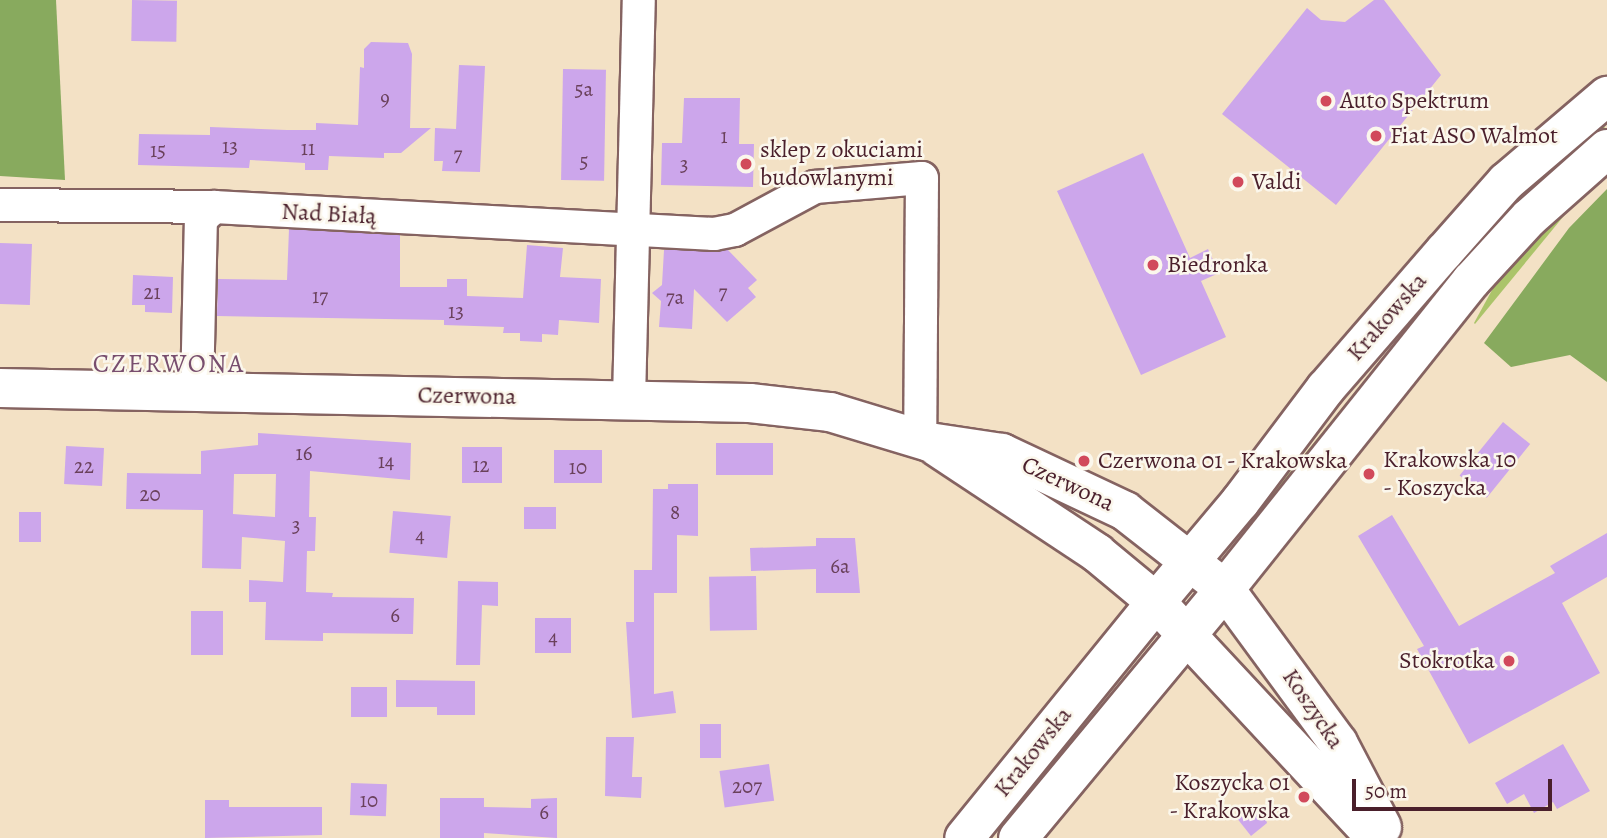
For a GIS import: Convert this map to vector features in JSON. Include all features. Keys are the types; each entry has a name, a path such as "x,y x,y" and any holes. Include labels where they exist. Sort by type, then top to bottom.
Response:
{"main road":[{"name":"Krakowska","path":"964,838 1191,561 1325,388 1470,222 1522,167 1607,96"},
{"name":"Krakowska","path":"1018,838 1225,589 1471,281 1529,218 1607,149"},
{"name":"Czerwona","path":"0,388 750,403 830,412 925,440 1002,453 1125,511 1191,561"},
{"name":"Czerwona","path":"925,440 1009,499 1097,553 1156,602"},
{"path":"1191,561 1225,589"},
{"name":"Koszycka","path":"1225,589 1338,743 1388,838"},
{"path":"1156,602 1188,633"},
{"name":"Koszycka","path":"1188,633 1376,838"}],"street":[{"path":"629,400 639,0"},
{"name":"Nad Białą","path":"0,205 214,207 634,230 735,230 815,187 922,178 925,440"},
{"path":"197,392 201,219 214,207"}],"green space":[{"path":"0,0 56,0 65,180 0,176"},
{"path":"1599,121 1606,129 1566,162 1270,514 1262,507 1511,199"},
{"path":"1607,189 1607,382 1570,355 1511,367 1484,343 1569,228"},
{"path":"1581,195 1475,324 1503,270"}],"building":[{"path":"132,0 177,1 176,42 131,41"},
{"name":"Auto Spektrum","path":"1374,0 1384,0 1441,75 1336,205 1222,114 1307,8 1321,20 1345,22"},
{"path":"371,42 408,43 412,54 410,128 431,128 401,153 384,153 384,158 329,156 328,170 305,170 305,163 250,160 249,168 138,165 139,134 210,135 210,127 316,130 316,123 358,125 360,67 364,68 364,49"},
{"path":"459,65 485,66 480,172 442,171 443,161 434,161 435,128 456,129"},
{"path":"563,69 606,70 604,181 561,180"},
{"path":"684,98 740,98 739,144 754,144 753,187 661,185 662,143 682,143"},
{"name":"Biedronka","path":"1143,153 1190,258 1208,249 1219,273 1201,281 1226,337 1141,375 1057,191"},
{"path":"289,229 400,235 400,287 447,287 447,279 467,279 467,296 523,298 527,245 563,248 560,277 601,279 599,323 559,320 558,335 542,334 542,342 520,341 520,333 503,333 504,327 444,325 444,320 217,316 218,279 287,280"},
{"path":"0,243 32,244 30,305 0,304"},
{"path":"664,250 728,250 757,280 748,288 756,297 727,322 694,289 692,329 659,327 661,301 652,293 662,285"},
{"path":"133,275 173,277 172,313 145,312 145,305 132,305"},
{"path":"1503,422 1530,444 1487,498 1460,476"},
{"path":"258,433 411,443 410,480 310,471 309,517 316,517 315,551 307,551 306,592 333,593 332,597 414,598 413,634 323,633 323,641 265,640 266,602 249,602 249,580 283,582 285,541 242,537 241,569 202,568 203,510 126,509 127,473 201,474 201,451 258,445","holes":["234,474 276,474 275,517 233,514"]},
{"path":"716,443 773,443 773,475 716,475"},
{"path":"66,446 104,448 102,486 64,484"},
{"path":"462,447 502,447 502,483 462,483"},
{"path":"554,450 602,450 602,483 554,483"},
{"path":"668,484 698,484 698,536 677,535 677,593 654,593 654,694 673,691 676,713 632,718 626,622 634,622 634,570 652,570 653,489 668,489"},
{"path":"524,507 556,507 556,529 524,529"},
{"path":"393,511 451,516 447,558 389,553"},
{"path":"19,512 41,512 41,542 19,542"},
{"name":"Stokrotka","path":"1392,515 1459,626 1555,573 1550,566 1607,533 1607,577 1562,603 1600,673 1469,744 1417,649 1424,646 1358,536"},
{"path":"816,538 855,538 860,593 816,593 816,569 751,571 750,548 816,546"},
{"path":"756,576 757,630 710,631 709,577"},
{"path":"458,581 498,582 498,606 482,605 480,665 456,665"},
{"path":"191,611 223,611 223,655 191,655"},
{"path":"535,618 571,618 571,653 535,653"},
{"path":"396,680 475,681 475,715 437,715 437,707 396,707"},
{"path":"351,687 387,687 387,717 351,717"},
{"path":"700,724 721,724 721,758 700,758"},
{"path":"606,737 634,737 632,777 642,777 641,798 605,796"},
{"path":"1563,744 1590,791 1557,809 1553,802 1534,813 1524,794 1507,804 1495,783"},
{"path":"769,764 774,801 725,808 719,771"},
{"path":"351,783 387,784 386,816 350,815"},
{"path":"440,798 484,798 484,807 531,808 531,799 557,798 557,838 484,833 484,838 440,838"},
{"path":"205,800 229,800 229,807 322,807 322,835 205,838"},
{"path":"1252,804 1263,811 1267,823 1251,836 1236,817"}],"place":[{"name":"Auto Spektrum","path":"1326,101"},
{"name":"Fiat ASO Walmot","path":"1376,136"},
{"name":"sklep z okuciami budowlanymi","path":"746,164"},
{"name":"Valdi","path":"1238,182"},
{"name":"Biedronka","path":"1153,265"},
{"name":"Czerwona 01 - Krakowska","path":"1084,461"},
{"name":"Krakowska 10 - Koszycka","path":"1369,474"},
{"name":"Stokrotka","path":"1509,661"},
{"name":"Koszycka 01 - Krakowska","path":"1304,797"}],"district":[{"name":"CZERWONA","path":"169,364"}]}
